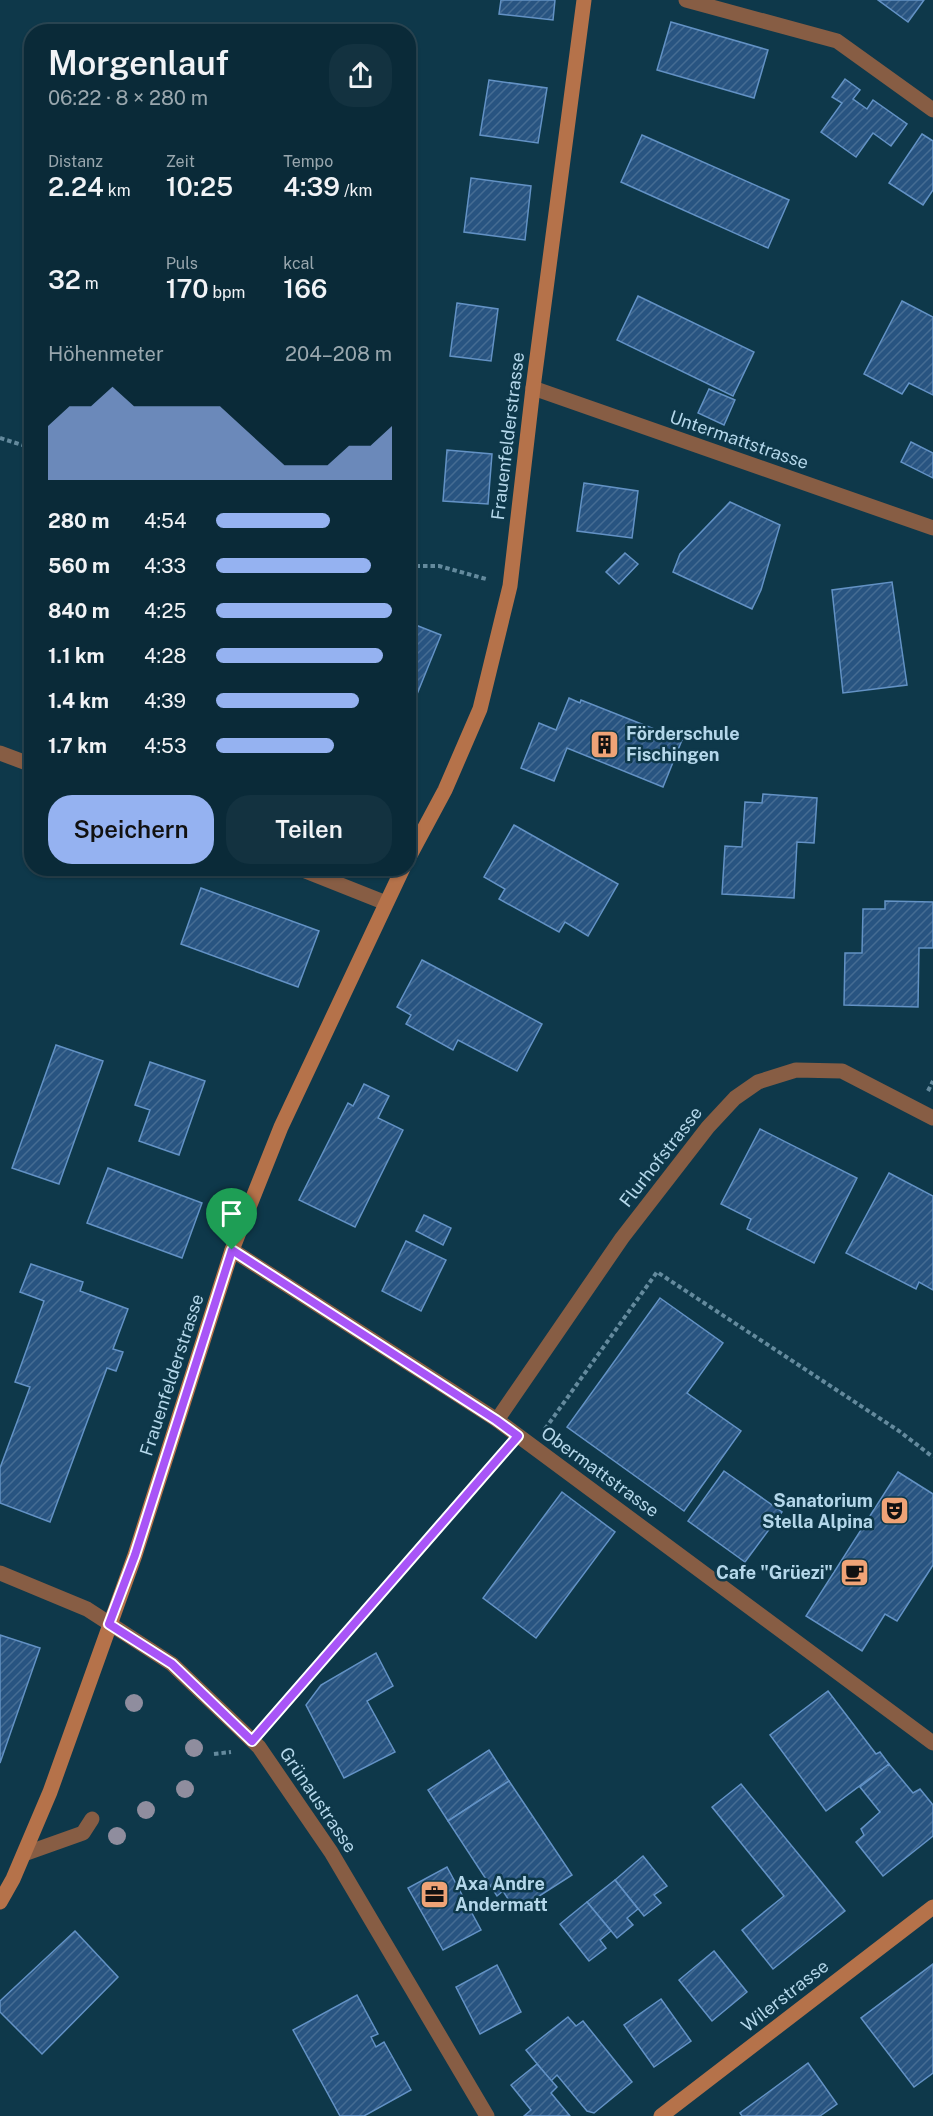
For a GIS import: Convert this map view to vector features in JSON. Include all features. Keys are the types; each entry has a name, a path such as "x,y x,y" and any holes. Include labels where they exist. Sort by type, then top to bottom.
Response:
{"street":[{"name":"Frauenfelderstrasse","path":"416,844 445,790 480,710 510,586 533,388 584,0"},
{"path":"686,0 837,41 933,110"},
{"name":"Untermattstrasse","path":"533,388 933,528"},
{"path":"0,753 24,762"},
{"path":"318,876 386,903"},
{"name":"Frauenfelderstrasse","path":"0,1902 13,1879 50,1792 135,1555 232,1250 280,1127 399,876"},
{"name":"Flurhofstrasse","path":"496,1420 622,1238 708,1127 743,1092 758,1082 796,1070 842,1071 933,1118"},
{"name":"Obermattstrasse","path":"232,1250 533,1446 933,1743"},
{"name":"Grünaustrasse","path":"0,1573 87,1609 172,1664 259,1747 331,1852 487,2116"},
{"path":"24,1854 83,1833 92,1819"},
{"name":"Wilerstrasse","path":"661,2116 933,1907"}],"path":[{"path":"0,438 24,445"},
{"path":"416,566 438,566 510,586"},
{"path":"533,1446 657,1272 899,1431 933,1457"},
{"path":"252,1741 518,1436"}],"building":[{"path":"501,0 555,0 553,20 499,14"},
{"path":"878,0 924,0 908,22"},
{"path":"671,22 768,50 754,98 657,70"},
{"path":"845,79 860,90 853,99 867,109 873,100 907,124 891,146 873,133 856,157 821,132 842,103 832,97"},
{"path":"489,80 547,88 538,143 480,135"},
{"path":"922,134 933,141 933,190 923,205 889,183"},
{"path":"642,135 789,200 768,248 621,182"},
{"path":"471,178 531,186 525,240 464,232"},
{"path":"638,296 754,352 733,396 617,340"},
{"path":"902,301 933,317 933,395 909,383 902,394 864,374"},
{"path":"457,303 498,309 491,361 450,356"},
{"path":"709,389 735,400 724,425 698,413"},
{"path":"911,442 933,453 933,478 901,462"},
{"path":"447,450 492,454 488,504 443,501"},
{"path":"584,483 638,491 632,538 577,531"},
{"path":"730,502 780,525 761,590 752,609 673,572 680,554"},
{"path":"625,553 638,564 619,584 606,572"},
{"path":"892,582 907,685 843,693 832,590"},
{"path":"416,625 441,635 416,697"},
{"name":"Förderschule Fischingen","path":"569,698 580,703 581,700 682,740 663,787 567,748 554,781 521,768 539,723 556,730"},
{"path":"763,794 817,798 814,843 797,842 794,898 722,894 725,846 742,847 745,802 762,803"},
{"path":"514,825 618,884 588,936 565,922 559,932 499,899 505,889 484,877"},
{"path":"201,888 319,931 298,987 181,944"},
{"path":"885,901 933,902 933,948 919,948 918,1007 844,1005 845,953 862,953 863,909 885,909"},
{"path":"422,960 542,1024 517,1071 458,1040 453,1050 406,1024 411,1015 397,1007"},
{"path":"56,1045 103,1061 59,1184 12,1168"},
{"path":"150,1062 205,1081 179,1155 139,1141 150,1110 135,1105"},
{"path":"364,1084 389,1096 378,1118 403,1130 355,1227 299,1200 348,1103 353,1106"},
{"path":"760,1129 857,1178 814,1263 747,1229 751,1219 721,1204"},
{"path":"108,1168 202,1203 182,1258 87,1223"},
{"path":"889,1173 933,1196 933,1290 919,1282 916,1289 846,1253"},
{"path":"424,1215 451,1228 443,1245 416,1231"},
{"path":"406,1241 446,1260 421,1311 382,1291"},
{"path":"31,1264 83,1282 80,1291 128,1309 113,1349 123,1352 116,1371 107,1368 50,1522 0,1503 0,1468 30,1387 15,1382 44,1301 20,1292"},
{"path":"660,1298 723,1343 687,1393 741,1431 684,1511 567,1427"},
{"path":"724,1471 782,1512 745,1562 688,1521"},
{"path":"898,1472 933,1494 933,1565 897,1621 885,1614 862,1651 806,1616"},
{"path":"562,1492 615,1532 536,1638 483,1598"},
{"path":"0,1635 40,1648 0,1763"},
{"path":"376,1653 393,1686 367,1701 395,1752 344,1778 306,1705 321,1685"},
{"path":"828,1691 876,1754 880,1752 889,1764 826,1811 770,1735"},
{"path":"489,1750 509,1781 448,1821 428,1790"},
{"path":"889,1764 913,1793 920,1789 933,1805 933,1836 883,1876 856,1842 864,1835 861,1829 880,1812 860,1787"},
{"path":"509,1781 572,1875 516,1911 503,1891 497,1896 448,1821"},
{"path":"741,1784 845,1911 773,1969 742,1930 784,1896 712,1807"},
{"path":"643,1856 667,1886 654,1895 661,1903 644,1916 615,1880"},
{"path":"447,1867 481,1930 443,1950 408,1888"},
{"path":"615,1880 638,1909 627,1918 633,1925 617,1938 587,1902"},
{"path":"587,1902 611,1931 600,1940 606,1948 589,1961 560,1924"},
{"path":"75,1931 118,1977 42,2054 0,2012 0,2001"},
{"path":"714,1951 747,1992 712,2021 679,1980"},
{"path":"933,1964 933,2073 914,2087 861,2018"},
{"path":"497,1965 521,2012 480,2034 456,1987"},
{"path":"357,1995 378,2034 371,2037 376,2047 384,2042 411,2090 364,2116 340,2116 293,2030"},
{"path":"661,1999 691,2041 654,2067 624,2025"},
{"path":"568,2017 576,2026 583,2021 632,2082 594,2113 587,2111 557,2075 551,2081 526,2050"},
{"path":"808,2063 837,2104 820,2116 742,2116 740,2113"},
{"path":"537,2064 557,2087 551,2093 570,2116 524,2116 531,2110 511,2085"}],"place":[{"name":"Förderschule Fischingen","path":"605,744"},
{"name":"Sanatorium Stella Alpina","path":"894,1511"},
{"name":"Cafe \"Grüezi\"","path":"854,1573"},
{"name":"Axa Andre Andermatt","path":"434,1894"}],"route":[{"path":"232,1250 518,1436 252,1741 172,1664 109,1624 135,1555 232,1250"}]}
